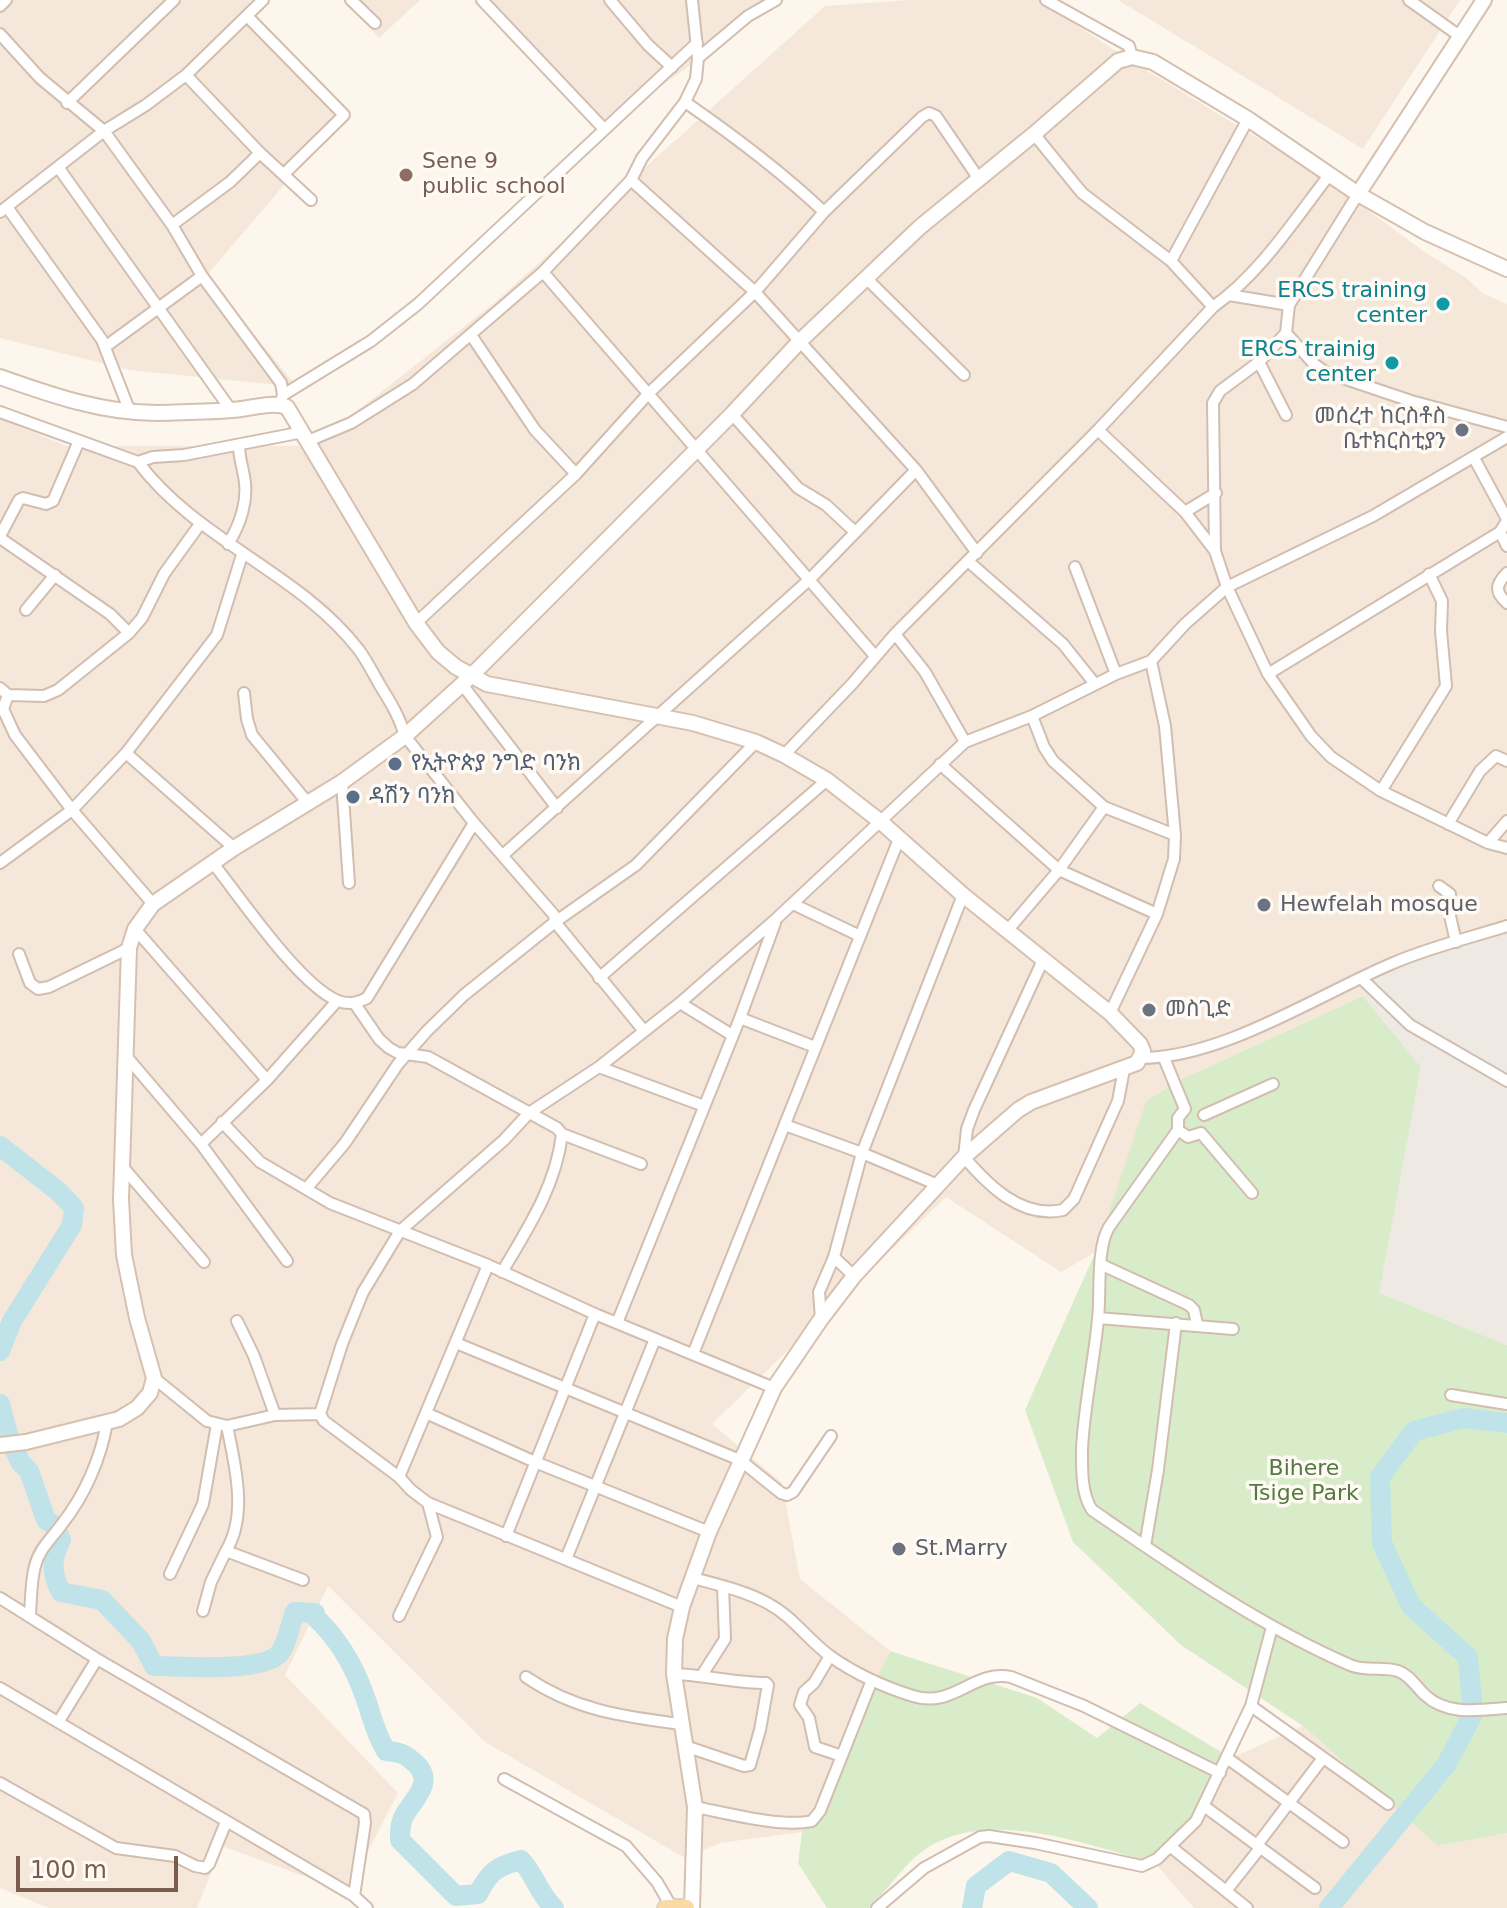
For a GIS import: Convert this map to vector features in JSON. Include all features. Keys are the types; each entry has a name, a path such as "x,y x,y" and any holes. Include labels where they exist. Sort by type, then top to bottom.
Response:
{"main road":[{"path":"670,1908 689,1908"}],"street":[{"path":"0,6 6,0"},
{"path":"67,103 174,0"},
{"path":"130,412 105,347 4,210 104,131 186,75 263,0"},
{"path":"351,0 375,23"},
{"path":"482,0 604,129"},
{"path":"610,0 648,45 672,67"},
{"path":"138,462 153,457 306,436 351,423 413,384 543,272 631,180 642,158 685,102 696,79 698,58 692,0"},
{"path":"698,58 748,16 776,0"},
{"path":"1046,0 1129,46 1132,57"},
{"path":"1409,0 1461,37"},
{"path":"1215,551 1213,403 1220,391 1259,362 1286,333 1289,305 1484,0"},
{"path":"247,16 344,115 284,174"},
{"path":"0,34 40,78 104,131 172,225 202,276 281,383 281,400 306,436 416,623 465,680 557,808"},
{"path":"0,377 97,408 130,412 231,410 281,400 371,341 418,304 697,43"},
{"path":"0,1445 26,1442 119,1419 137,1408 150,1393 154,1378 124,1255 122,1166 129,948 135,929 153,904 212,862 342,782 405,736 732,414 800,341 920,227 1111,66 1132,57 1153,62 1248,119 1358,194 1425,232 1507,269"},
{"path":"186,75 260,153 311,200"},
{"path":"685,102 782,173 824,212"},
{"path":"416,623 576,474 648,394 755,292 824,212 929,113 936,116 979,179"},
{"path":"1171,261 1248,119"},
{"path":"1034,134 1082,193 1171,261 1213,307"},
{"path":"172,225 230,182 260,153"},
{"path":"58,167 231,410"},
{"path":"784,755 895,634 1098,430 1213,307 1256,268 1330,174"},
{"path":"631,180 755,292 916,470 977,553"},
{"path":"543,272 875,656"},
{"path":"105,347 202,276"},
{"path":"867,279 964,375"},
{"path":"1229,295 1289,305"},
{"path":"1286,333 1325,372 1411,401 1507,427"},
{"path":"471,335 535,430 576,474"},
{"path":"1259,362 1286,415"},
{"path":"0,412 138,462 153,482 200,524 296,591 338,627 360,650 400,719 405,736 474,823 554,915 555,922 644,1031"},
{"path":"732,414 798,488 826,505 855,532"},
{"path":"1098,430 1185,512 1215,551 1227,587 1268,674 1322,749 1381,791 1488,843 1507,848"},
{"path":"682,1607 428,1503 399,1477 324,1421 320,1414 342,1344 363,1292 400,1231 504,1140 529,1113 599,1067 680,1003 793,904 965,742 1032,716 1116,674 1151,661 1185,624 1227,587 1373,516 1507,437"},
{"path":"79,441 53,501 46,504 23,498 19,500 0,537 110,614 129,633"},
{"path":"228,544 243,507 244,477 239,462 239,445"},
{"path":"1268,674 1500,532 1507,520 1474,458"},
{"path":"503,855 810,579 916,470"},
{"path":"1185,512 1216,493"},
{"path":"153,904 72,810 15,735 2,711 4,692 44,696 58,690 129,633 142,618 164,574 200,524"},
{"path":"1500,532 1507,546"},
{"path":"0,863 72,810 126,753 217,635 242,555"},
{"path":"969,562 1063,644 1095,684"},
{"path":"1075,567 1116,674"},
{"path":"1507,573 1496,589 1507,603"},
{"path":"1381,791 1446,686 1441,631 1442,601 1429,574"},
{"path":"26,610 55,575"},
{"path":"895,634 925,672 965,742"},
{"path":"1110,1013 1157,914 1174,859 1175,835 1165,726 1151,661"},
{"path":"465,680 714,728 784,755 827,780 881,822 963,895 1110,1013 1140,1044 1143,1051 1141,1058"},
{"path":"244,693 252,735 307,802"},
{"path":"1032,716 1053,761 1104,807 1175,835"},
{"path":"306,1189 345,1143 398,1064 427,1031 464,995 555,922 636,865 756,742"},
{"path":"126,753 234,848"},
{"path":"1448,824 1480,771 1496,756 1507,761"},
{"path":"940,764 1059,870 1157,914"},
{"path":"599,978 827,780"},
{"path":"342,782 349,883"},
{"path":"1007,931 1059,870 1104,807"},
{"path":"1488,843 1507,821"},
{"path":"212,862 299,972 337,1001 355,1004 367,998 474,823"},
{"path":"693,1354 899,839"},
{"path":"1439,886 1450,894 1450,916 1456,942"},
{"path":"821,1319 819,1292 834,1257 862,1153 963,895"},
{"path":"793,904 860,936"},
{"path":"617,1323 740,1018 776,919"},
{"path":"689,1908 695,1807 674,1674 675,1639 682,1607 709,1532 774,1388 854,1276 964,1157 1031,1102 1124,1069 1141,1058 1164,1058 1210,1046 1392,963 1507,926"},
{"path":"135,929 267,1080"},
{"path":"19,954 30,983 38,989 49,987 129,948"},
{"path":"1043,960 974,1110 967,1129 964,1157 995,1190 1018,1204 1044,1211 1063,1210 1074,1199 1118,1101 1124,1069"},
{"path":"1361,978 1410,1025 1507,1081"},
{"path":"201,1144 267,1080 337,1001"},
{"path":"680,1003 732,1035"},
{"path":"355,1004 379,1039 398,1053 428,1057 557,1128 562,1134 641,1164"},
{"path":"740,1018 815,1047"},
{"path":"126,1056 201,1144 287,1261"},
{"path":"1164,1058 1185,1109"},
{"path":"599,1067 704,1106"},
{"path":"1204,1115 1273,1084"},
{"path":"1178,1130 1188,1137 1201,1133 1205,1124 1204,1115 1195,1109 1185,1109"},
{"path":"1185,1109 1178,1118 1178,1130 1109,1227 1102,1242 1098,1318 1082,1448 1084,1492 1092,1510 1272,1627 1351,1666 1396,1671 1410,1679 1427,1698 1444,1707 1458,1710 1507,1708"},
{"path":"222,1122 260,1162 330,1203 488,1265 595,1314 774,1388"},
{"path":"785,1125 938,1185"},
{"path":"1201,1133 1252,1193"},
{"path":"502,1272 543,1203 562,1134"},
{"path":"122,1166 204,1262"},
{"path":"834,1257 854,1276"},
{"path":"399,1477 488,1265"},
{"path":"1102,1265 1189,1305 1194,1310 1197,1324"},
{"path":"506,1536 595,1314"},
{"path":"1098,1318 1233,1329"},
{"path":"237,1321 254,1356 275,1415"},
{"path":"1145,1546 1158,1470 1176,1323"},
{"path":"566,1559 655,1339"},
{"path":"456,1343 740,1460 787,1495 793,1492 831,1436"},
{"path":"154,1378 207,1421 222,1425 275,1415 320,1414"},
{"path":"1451,1395 1507,1404"},
{"path":"426,1413 535,1462 709,1532"},
{"path":"30,1615 35,1565 85,1488 99,1454 107,1422"},
{"path":"203,1611 211,1582 236,1526 237,1475 222,1425"},
{"path":"170,1574 203,1504 222,1425"},
{"path":"399,1616 437,1537 428,1503"},
{"path":"226,1551 303,1580"},
{"path":"693,1578 767,1603 786,1615 830,1656 872,1680 913,1697 942,1699 986,1677 1011,1677 1084,1706 1220,1773"},
{"path":"702,1675 725,1639 723,1587"},
{"path":"0,1598 97,1659 364,1814 354,1896"},
{"path":"877,1908 924,1868 980,1837 1035,1843 1149,1865 1191,1828 1204,1806 1251,1706 1272,1627"},
{"path":"830,1656 817,1680 804,1692 800,1705 809,1718 815,1747 842,1756"},
{"path":"59,1721 97,1659"},
{"path":"674,1674 767,1684 768,1693 751,1763 747,1766 685,1746"},
{"path":"526,1677 549,1693 596,1711 681,1724"},
{"path":"695,1807 757,1818 804,1823 812,1821 820,1811 872,1680"},
{"path":"0,1688 354,1896 367,1908"},
{"path":"1251,1706 1388,1804"},
{"path":"1227,1758 1343,1842"},
{"path":"1226,1891 1323,1758"},
{"path":"504,1779 626,1846 657,1882 670,1908"},
{"path":"0,1783 116,1848 175,1856 205,1868 226,1822"},
{"path":"1204,1806 1315,1888"},
{"path":"1171,1847 1247,1908"}],"shaded area":[{"path":"0,0 263,0 247,16 344,115 206,276 297,387 130,370 0,338"},
{"path":"344,0 420,0 379,38"},
{"path":"482,0 783,0 603,127"},
{"path":"910,0 1039,0 1128,59 1327,180 1426,253 1465,277 1484,294 1507,304 1507,923 1381,973 1363,996 1180,1080 1146,1101 1097,1251 1061,1272 946,1197 712,1424 782,1483 800,1579 890,1651 802,1832 720,1843 685,1858 485,1742 328,1586 285,1675 398,1793 347,1892 222,1846 197,1908 49,1908 0,1888 0,419 67,446 313,446 494,303 825,6"},
{"path":"1118,0 1460,0 1363,149"},
{"path":"1507,923 1507,1345 1378,1293 1421,1067 1363,996 1381,973"},
{"path":"1303,1726 1438,1846 1507,1833 1507,1908 1194,1908 1155,1863 1231,1758"}],"green space":[{"name":"Bihere Tsige Park","path":"1363,996 1421,1067 1379,1293 1507,1345 1507,1833 1438,1846 1303,1726 1181,1645 1073,1542 1025,1410 1096,1251 1146,1101 1180,1080"},
{"path":"890,1651 1037,1698 1097,1738 1140,1703 1231,1758 1201,1823 1155,1863 1038,1833 977,1831 949,1837 924,1850 869,1908 827,1908 798,1863 802,1832"}],"waterway":[{"path":"0,1146 59,1192 74,1208 72,1225 12,1321 0,1351"},
{"path":"0,1404 10,1441 21,1463 29,1471 46,1520 55,1526 61,1540 55,1553 54,1566 55,1579 61,1592 102,1600 141,1641 154,1666 238,1666 269,1660 282,1650 295,1612 315,1613 314,1616 351,1663 386,1751 408,1757 421,1770 423,1783 402,1820 400,1840 456,1896 478,1894 495,1871 521,1860 554,1908"},
{"path":"1329,1908 1446,1765 1473,1714 1468,1657 1411,1606 1382,1543 1380,1477 1414,1431 1464,1418 1507,1423"},
{"path":"972,1908 976,1886 1009,1861 1051,1873 1088,1908"}],"place":[{"name":"Sene 9 public school","path":"406,175"},
{"name":"ERCS training center","path":"1443,304"},
{"name":"ERCS trainig center","path":"1392,363"},
{"name":"መሰረተ ከርስቶስ ቤተክርስቲያን","path":"1462,430"},
{"name":"የኢትዮጵያ ንግድ ባንክ","path":"395,764"},
{"name":"ዳሽን ባንክ","path":"353,797"},
{"name":"Hewfelah mosque","path":"1264,905"},
{"name":"መስጊድ","path":"1149,1010"},
{"name":"St.Marry","path":"899,1549"}]}
